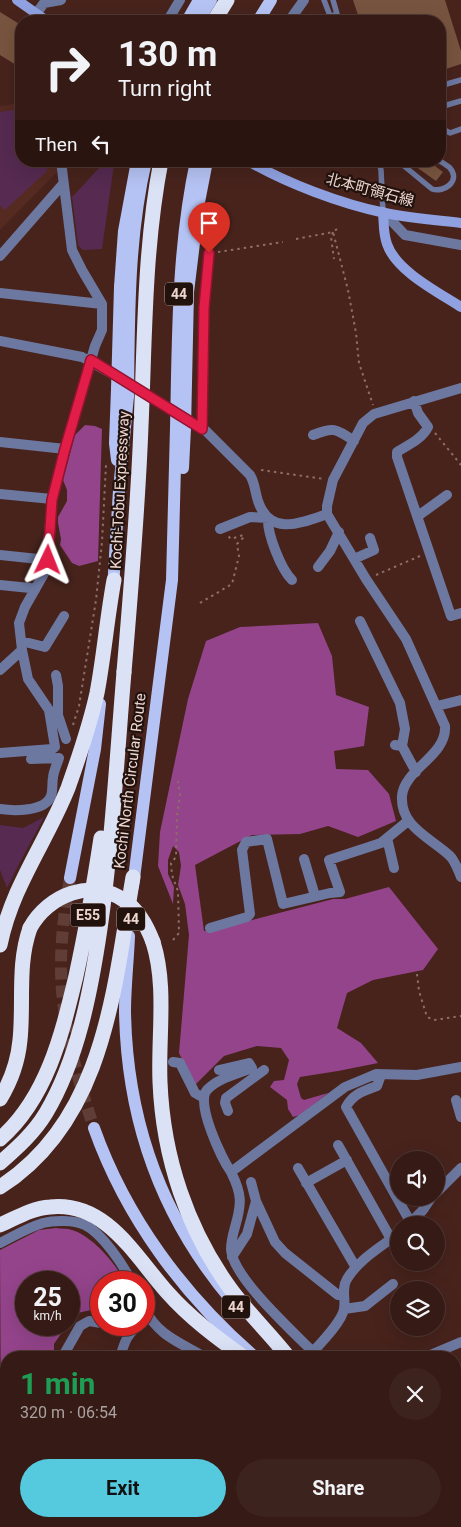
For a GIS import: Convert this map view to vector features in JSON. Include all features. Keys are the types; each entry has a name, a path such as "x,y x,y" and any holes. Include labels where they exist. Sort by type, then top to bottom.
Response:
{"highway":[{"path":"218,15 227,0"},
{"name":"Kochi-Tobu Expressway","path":"124,672 135,550 148,257 152,208 161,167"},
{"path":"0,945 8,911 57,812 78,761 97,693 114,580"},
{"name":"E55","path":"0,1139 22,1116 35,1096 58,1043 69,1006 96,876 124,672"},
{"name":"E55","path":"0,1163 24,1142 46,1113 64,1076 80,1030 94,969 107,882 124,672"},
{"path":"0,1187 42,1152 57,1134 70,1116 91,1073 100,1048 112,1000 133,878"},
{"path":"0,1099 12,1075 19,1049 21,970 23,953 30,928 39,914 52,902 71,893 93,890 105,892 125,900 142,919 157,955 160,985 159,1058 164,1129 173,1170 197,1246 282,1351"},
{"path":"0,1225 36,1210 49,1207 63,1206 91,1214 115,1231 163,1288 204,1319 238,1351"}],"main road":[{"path":"17,0 37,15"},
{"path":"190,15 199,0"},
{"path":"202,15 211,0"},
{"path":"262,15 271,0"},
{"path":"270,15 280,0"},
{"path":"122,393 120,287 124,231 136,167"},
{"path":"70,878 95,749 114,580 122,393 131,264 136,212 145,167"},
{"name":"Kochi North Circular Route","path":"195,167 187,213 180,286 180,428 172,580 133,878 125,1010 132,1090 141,1131 153,1168 176,1220 197,1246"},
{"path":"180,428 188,292 199,202 206,167"},
{"name":"北本町領石線","path":"259,167 328,196 384,212 461,223"},
{"path":"384,212 384,231 388,246 395,258 407,270 461,308"},
{"name":"44","path":"94,1128 112,1172 136,1217 204,1319 247,1351"}],"street":[{"path":"43,15 44,4 61,0"},
{"path":"171,15 180,0"},
{"path":"293,15 304,0"},
{"path":"61,167 72,250 102,304 102,330 91,360 52,500 46,570 18,623 28,679 69,735"},
{"path":"0,256 63,184"},
{"path":"384,212 405,235 461,245"},
{"path":"202,429 204,308 209,253"},
{"path":"0,293 102,304"},
{"path":"0,340 91,360 202,429 250,475 254,482 258,500 268,518 270,533 286,574 292,580"},
{"path":"461,388 374,414 363,423 333,480 327,506 327,514 366,579 406,638 445,726 445,735 440,746 416,772 402,793 402,805 408,821 426,839 452,858 461,875"},
{"path":"414,401 418,414 428,427 420,438 397,452 397,457 451,616 461,613"},
{"path":"313,435 330,429 340,431 354,441"},
{"path":"0,442 65,449"},
{"path":"0,494 52,500"},
{"path":"418,516 447,495"},
{"path":"220,529 250,517 268,518 291,526 327,514"},
{"path":"318,567 330,551 339,532"},
{"path":"354,559 374,550 370,538"},
{"path":"0,555 48,560"},
{"path":"0,584 35,590"},
{"path":"22,645 45,647 64,616"},
{"path":"360,621 400,703 405,729 399,746 416,772"},
{"path":"0,670 22,645"},
{"path":"0,753 52,749 55,747 54,715 58,686 56,675"},
{"path":"437,706 461,700"},
{"path":"0,808 17,810 32,808 48,801 51,796 53,775 59,758 32,759"},
{"path":"210,928 247,917 250,914 242,850 246,842 267,838 282,904 340,892 329,860 381,843 408,821"},
{"path":"387,838 394,868"},
{"path":"304,860 315,896"},
{"path":"173,1062 180,1063 195,1093 204,1098"},
{"path":"219,1070 249,1063 258,1071"},
{"path":"231,1172 243,1161 287,1132 345,1087 376,1074 417,1075 461,1067"},
{"path":"258,1071 219,1080 206,1091 204,1098 204,1105 212,1132 241,1198 231,1248 232,1257 253,1290 310,1351"},
{"path":"228,1111 225,1103 226,1098 258,1071"},
{"path":"381,1075 376,1086 360,1091 351,1098 346,1107 405,1216"},
{"path":"456,1100 461,1117"},
{"path":"338,1145 390,1228"},
{"path":"306,1183 347,1160"},
{"path":"298,1168 355,1266"},
{"path":"445,1184 461,1168"},
{"path":"251,1182 256,1202 275,1242 338,1295 344,1295"},
{"path":"232,1257 247,1234 256,1202"},
{"path":"417,1216 426,1206"},
{"path":"0,1243 45,1222 70,1222 85,1225 110,1248 125,1271"},
{"path":"317,1351 338,1322 344,1310 346,1281 355,1266 390,1240"},
{"path":"344,1310 365,1306 390,1286"},
{"path":"66,1351 80,1326 90,1322"},
{"path":"155,1326 172,1340 193,1351"},
{"path":"122,1351 128,1336"},
{"path":"440,1351 461,1342"}],"lane":[{"path":"324,0 330,15"},
{"path":"333,0 336,15"},
{"path":"446,84 461,80"},
{"path":"446,105 461,101"},
{"path":"446,131 450,133 461,130"},
{"path":"405,167 432,189 438,191 449,187 453,181 451,169 446,165"},
{"path":"380,167 384,212"}],"path":[{"path":"296,239 333,232 337,229"},
{"path":"333,232 331,237 334,259"},
{"path":"333,232 348,290 356,333 359,363 374,414"},
{"path":"209,253 283,242"},
{"path":"428,427 431,428 461,465"},
{"path":"69,735 79,706 96,600 102,542 106,462"},
{"path":"260,470 333,480"},
{"path":"200,603 232,584 239,556 237,544 244,537 243,535 231,539 220,529"},
{"path":"366,579 429,552"},
{"path":"173,940 178,933 178,891 172,875 171,863 176,857 177,816 180,794 178,781"},
{"path":"417,974 419,991 427,1017 434,1020 461,1016"}],"shaded area":[{"path":"15,104 15,167 57,167 58,171 0,230 0,106"},
{"path":"15,110 15,167 47,167 47,171 5,210 0,206 0,112"},
{"path":"100,167 114,167 102,249 83,250 78,245 72,197"},
{"path":"85,425 102,429 98,561 79,566 72,563 60,545 58,517 67,501 67,490 63,480 75,435"},
{"path":"318,623 332,656 336,695 369,707 364,746 334,751 336,769 368,770 389,794 396,821 358,837 328,826 300,834 252,835 195,865 204,931 389,887 438,949 423,970 373,980 347,993 337,1028 361,1043 378,1063 300,1077 297,1084 301,1098 304,1100 328,1093 300,1115 293,1117 288,1109 287,1100 270,1087 274,1081 284,1080 289,1060 281,1048 257,1046 224,1056 195,1085 179,1053 189,935 185,904 178,885 181,866 179,852 173,846 168,860 168,874 174,887 173,904 158,866 160,832 188,699 206,641 240,627"},
{"path":"44,817 7,888 0,870 0,825 23,828"},
{"path":"70,1229 95,1244 118,1271 90,1271 90,1310 80,1312 80,1271 15,1271 15,1336 59,1336 54,1344 54,1351 1,1351 0,1250 39,1230"}],"building":[{"path":"353,0 445,0 461,51 461,64 446,69 446,15 358,15"},
{"path":"0,12 15,21 15,64 0,55"},
{"path":"416,167 436,167 443,172 436,181"}],"tunnel":[{"path":"70,878 62,940 63,1001 75,1066 94,1128"}],"route":[{"path":"48,560 52,500 91,360 202,429 204,308 209,253"}]}
